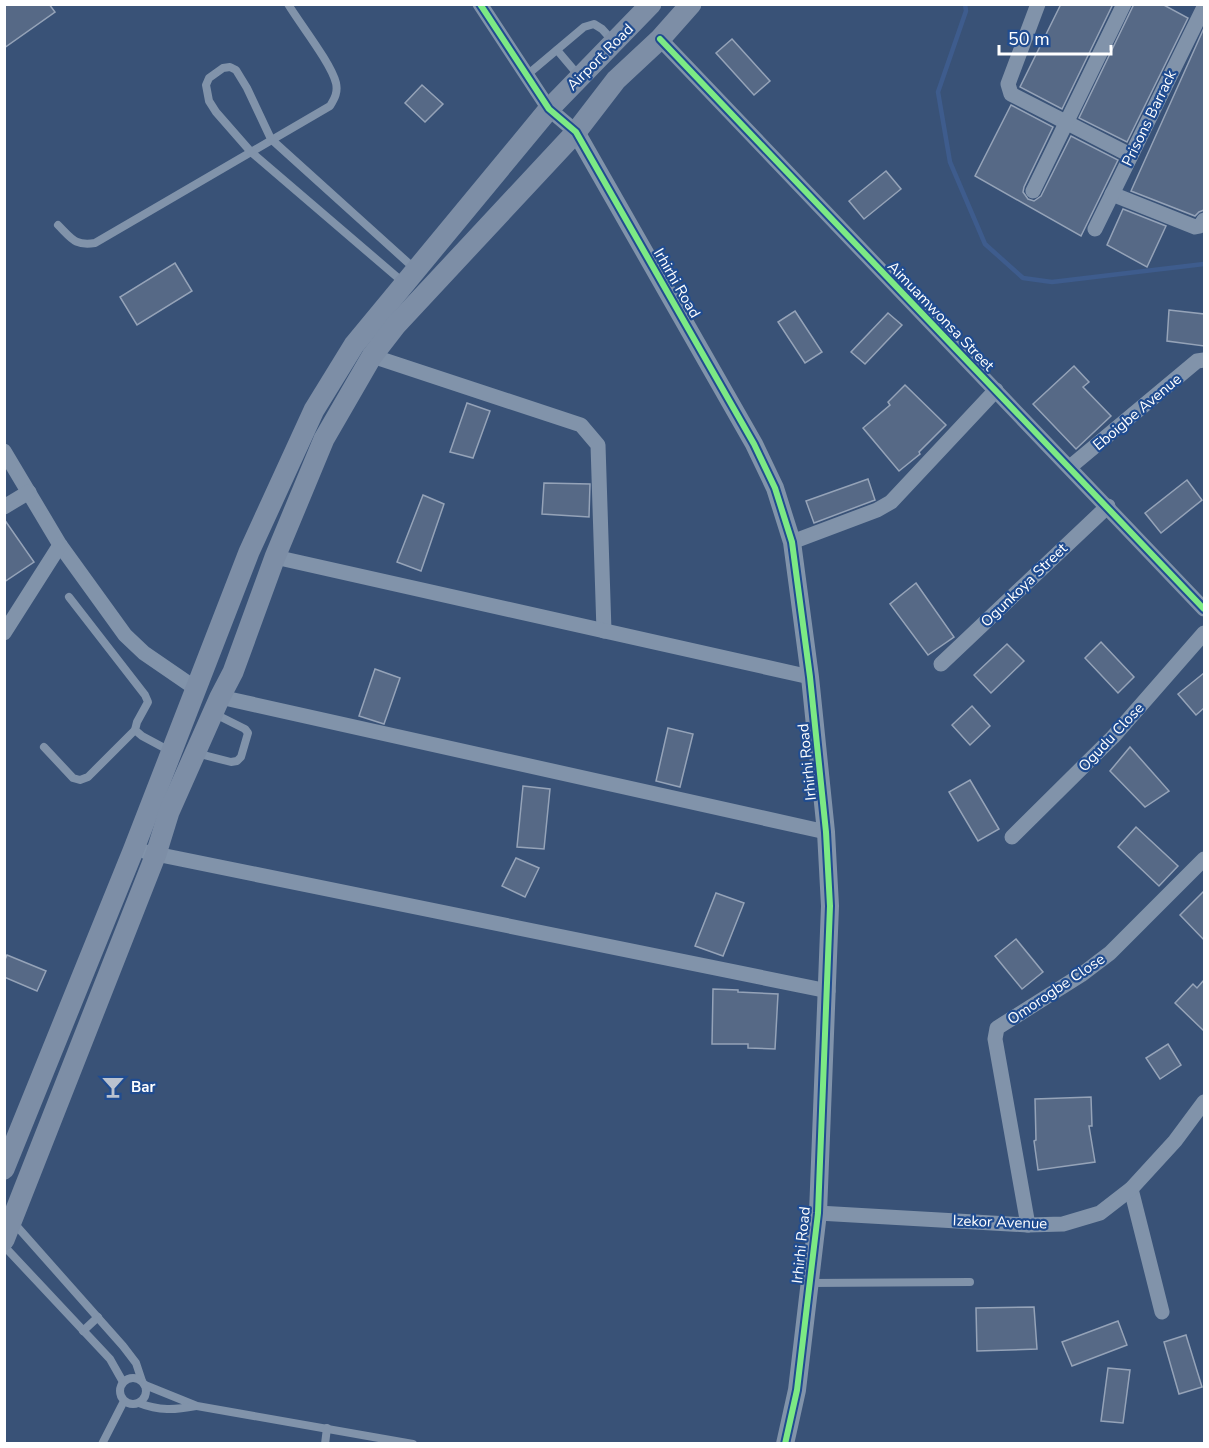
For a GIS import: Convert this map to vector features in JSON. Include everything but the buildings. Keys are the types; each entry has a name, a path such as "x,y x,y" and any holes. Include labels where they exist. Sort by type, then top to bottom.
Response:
{"main road":[{"name":"Airport Road","path":"8,1230 156,854 169,812 233,672 275,557 324,439 372,356 396,325 576,132 616,80 660,39 692,4"},
{"name":"Airport Road","path":"4,1169 133,850 249,552 314,410 354,345 549,109 614,43 645,7"}],"street":[{"path":"480,4 549,109 576,132"},
{"path":"1038,4 1008,84 1011,94 1130,155"},
{"path":"1033,191 1124,4"},
{"name":"Prisons Barrack","path":"1095,229 1204,7"},
{"name":"Aimuamwonsa Street","path":"660,39 1204,609"},
{"name":"Irhirhi Road","path":"576,132 754,444 775,488 792,542 810,677 826,832 830,906 818,1213 797,1390 785,1443"},
{"path":"1112,194 1195,227 1200,226 1204,220"},
{"path":"372,356 581,425 598,445 604,631"},
{"name":"Eboigbe Avenue","path":"1070,467 1197,361 1204,360"},
{"path":"792,542 877,510 891,502 996,390"},
{"path":"4,451 60,545 124,635 144,653 195,688"},
{"path":"4,507 29,492"},
{"name":"Ogunkoya Street","path":"941,664 1108,506"},
{"path":"4,633 60,545"},
{"path":"275,557 810,677"},
{"name":"Ogudu Close","path":"1012,837 1113,738 1204,633"},
{"path":"216,705 826,832"},
{"path":"133,850 828,991"},
{"name":"Omorogbe Close","path":"1028,1225 995,1040 997,1028 1081,975 1110,953 1204,859"},
{"name":"Izekor Avenue","path":"818,1213 1028,1225 1063,1224 1100,1213 1131,1189 1175,1141 1204,1102"},
{"path":"1131,1189 1162,1312"}],"lane":[{"path":"58,225 73,241 84,244 95,243 330,106 336,97 336,85 331,72 288,4"},
{"path":"527,75 584,27 594,24 602,29 614,43"},
{"path":"557,50 580,77"},
{"path":"230,68 236,70 271,139 411,277 251,152 221,119 209,101 206,85 209,78 216,72 230,68"},
{"path":"44,747 73,778 80,780 87,777 135,730 148,702 145,695 69,597"},
{"path":"195,753 231,762 241,757 248,733 216,705"},
{"path":"135,730 171,751"},
{"path":"8,1230 98,1317 132,1357 146,1395 139,1403"},
{"path":"4,1246 110,1359 123,1382"},
{"path":"809,1283 970,1282"},
{"path":"83,1331 98,1317"},
{"path":"197,1406 167,1410 153,1408 124,1401 119,1392 123,1382 132,1377 197,1406 413,1443"},
{"path":"102,1443 124,1401"},
{"path":"325,1443 327,1428"}],"waterway":[{"path":"965,4 966,11 938,92 950,162 985,244 1023,278 1052,282 1204,264"}],"cycle path":[{"path":"480,4 549,109 576,132 754,444 775,488 792,542 810,677 826,832 830,906 818,1213 797,1390 785,1444"},
{"path":"660,39 1204,609"}],"place":[{"name":"Bar","path":"113,1087"}]}
